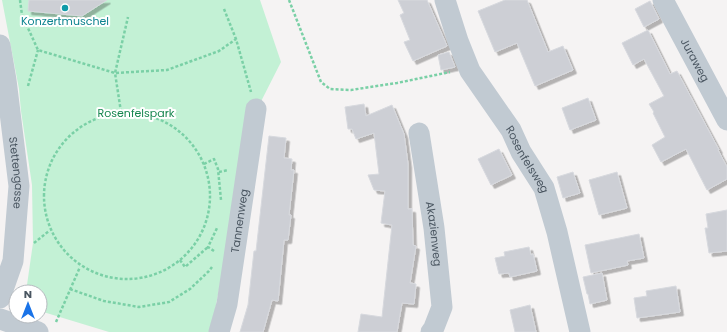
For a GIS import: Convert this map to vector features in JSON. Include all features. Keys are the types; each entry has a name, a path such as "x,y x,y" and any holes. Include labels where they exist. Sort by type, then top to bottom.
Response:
{"street":[{"name":"Rosenfelsweg","path":"445,0 458,42 468,67 511,130 521,152 544,188 560,246 580,332"},
{"name":"Juraweg","path":"663,0 727,120"},
{"name":"Stettengasse","path":"0,45 3,78 19,186 13,261 0,298"},
{"name":"Tannenweg","path":"219,332 227,304 256,109"},
{"name":"Akazienweg","path":"419,133 434,228 442,307 431,332"},
{"path":"0,319 46,329"}],"path":[{"path":"20,0 22,15 38,50 28,88"},
{"path":"289,0 321,82 330,89 351,90 439,75 468,67"},
{"path":"224,9 236,39 256,109"},
{"path":"121,112 115,73 128,17"},
{"path":"38,50 115,73 167,70 219,51 236,39"},
{"path":"121,112 159,118 178,129 195,147 204,164 211,203 202,234 188,254 153,276 126,280 104,277 80,267 49,231 42,195 51,158 67,136 89,120 121,112"},
{"path":"204,164 214,159 218,169 221,185 221,205"},
{"path":"180,260 185,267 208,247 218,224"},
{"path":"208,247 220,254"},
{"path":"70,289 104,301 139,307 154,305 168,302 190,289 209,271 212,265"},
{"path":"46,329 70,289 80,267"}],"green space":[{"name":"Rosenfelspark","path":"2,0 260,0 281,62 250,123 211,332 109,332 48,313 48,284 27,284 33,243 32,185 19,89"}],"building":[{"name":"Konzertmuschel","path":"29,0 107,0 82,16 28,11"},
{"path":"398,0 427,0 447,46 413,61 404,42 410,40 400,15 404,13"},
{"path":"505,0 527,0 548,52 563,46 573,70 535,86 517,43 495,52 478,11"},
{"path":"650,1 659,19 644,27 635,9"},
{"path":"648,30 670,74 677,71 727,167 727,179 707,190 686,149 661,162 652,145 665,137 649,104 664,96 644,59 633,65 622,43"},
{"path":"449,52 455,67 441,70 438,55"},
{"path":"588,98 596,120 570,130 562,108"},
{"path":"364,104 366,116 392,105 404,134 408,164 408,209 412,209 413,245 416,246 410,283 416,284 414,304 402,303 397,332 358,332 361,314 382,317 392,225 381,223 385,191 374,190 368,175 379,174 374,133 356,139 352,129 348,129 345,107"},
{"path":"269,136 286,138 284,158 292,159 291,170 294,170 288,240 284,240 278,301 272,300 263,332 240,332 248,305 254,251 256,251"},
{"path":"499,149 512,175 491,185 478,159"},
{"path":"573,172 580,193 563,198 557,177"},
{"path":"617,172 627,208 599,215 589,180"},
{"path":"727,210 727,251 709,253 705,228 708,228 706,214"},
{"path":"639,234 644,258 627,261 628,265 591,273 585,245"},
{"path":"529,247 531,255 533,254 537,271 510,277 509,273 499,274 495,258 505,256 504,252"},
{"path":"602,273 607,300 590,304 583,277"},
{"path":"676,286 680,312 637,318 634,298 647,296 646,291"},
{"path":"530,305 536,332 515,332 510,310"}],"place":[{"name":"Konzertmuschel","path":"65,8"}]}
